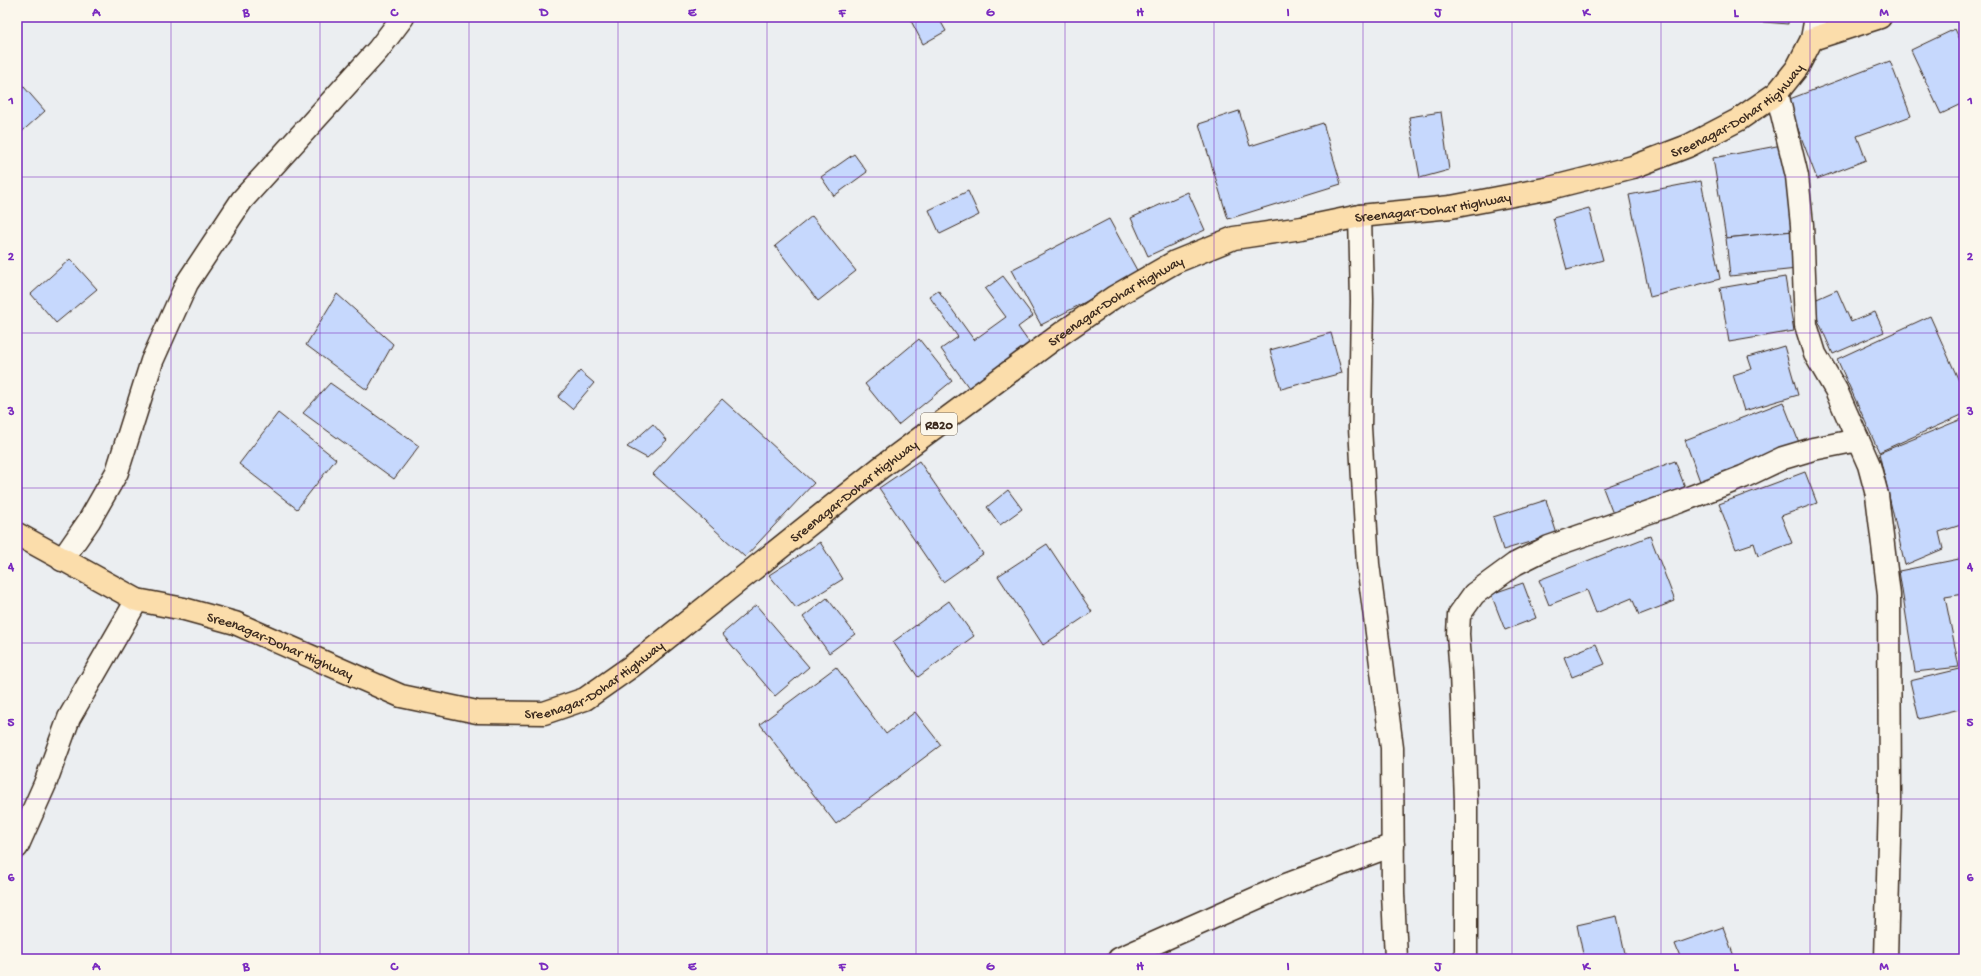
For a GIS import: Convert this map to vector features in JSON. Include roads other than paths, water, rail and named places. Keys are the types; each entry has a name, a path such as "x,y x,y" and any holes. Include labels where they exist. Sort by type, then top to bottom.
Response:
{"main road":[{"path":"1812,38 1880,17"},
{"name":"Sreenagar-Dohar Highway","path":"17,534 137,600 184,609 235,623 401,696 477,712 544,713 585,699 632,666 880,468 1062,333 1114,297 1175,262 1234,238 1302,228 1360,216 1451,207 1550,188 1633,167 1688,146 1738,120 1778,93 1797,68 1812,38"}],"street":[{"path":"62,560 88,521 117,472 152,361 187,283 242,200 378,50 403,17"},
{"path":"1812,38 1816,17"},
{"path":"1778,93 1796,176 1802,225 1806,325 1815,354 1836,390 1870,466 1877,495 1889,595 1890,800 1886,959"},
{"path":"1360,216 1362,301 1360,427 1368,564 1392,748 1396,959"},
{"path":"1466,959 1465,754 1462,672 1458,634 1459,615 1474,594 1515,564 1548,547 1681,501 1743,477 1783,458 1813,449 1858,440"},
{"path":"17,847 45,784 69,718 137,600"},
{"path":"1119,959 1286,884 1393,845"}]}
